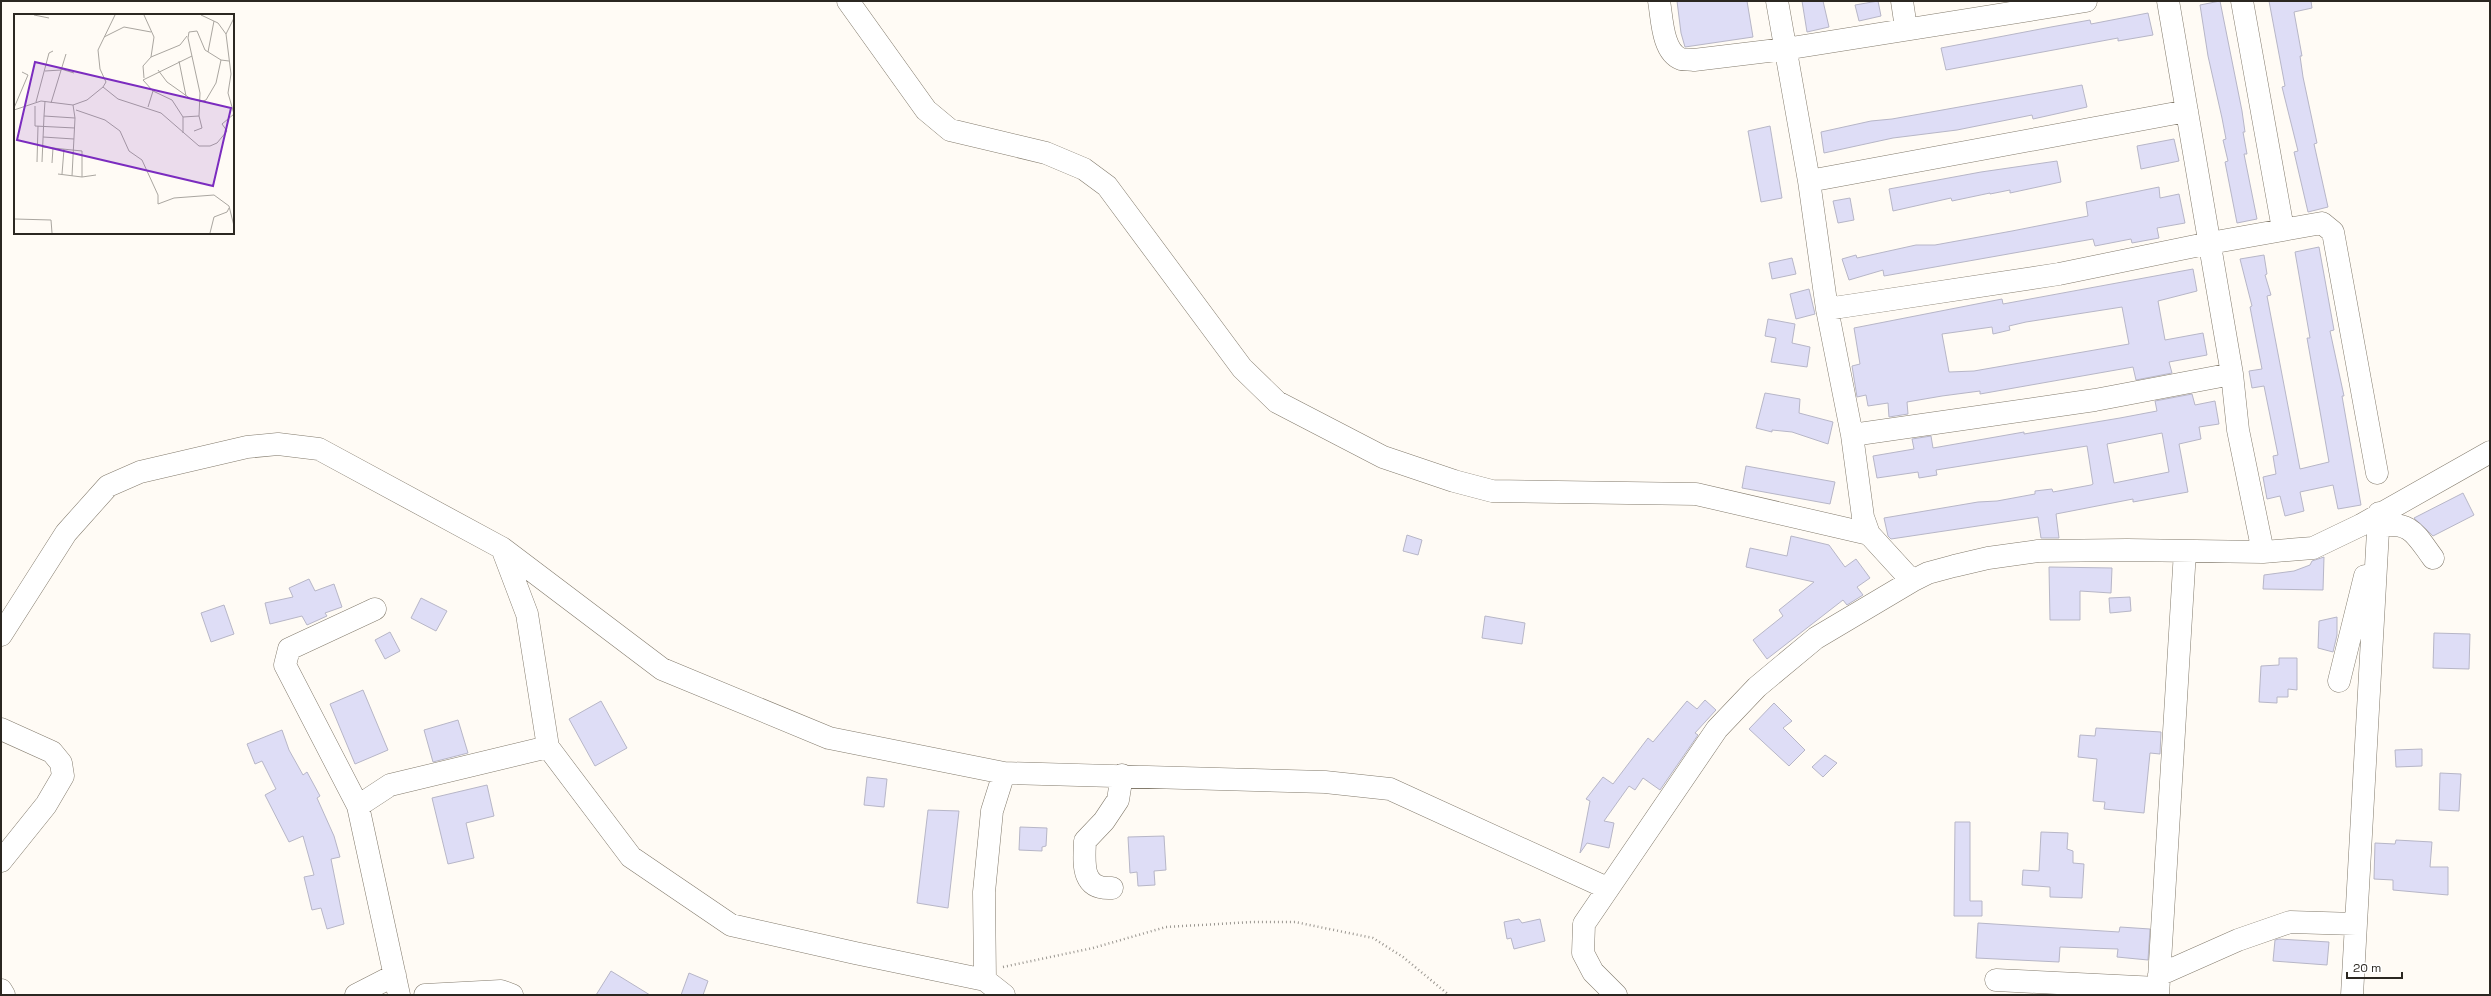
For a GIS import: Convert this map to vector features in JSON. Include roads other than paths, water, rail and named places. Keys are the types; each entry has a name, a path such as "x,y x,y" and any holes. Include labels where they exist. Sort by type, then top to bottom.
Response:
{"street":[{"path":"848,1 926,110 950,130 1046,153 1084,169 1107,186 1242,368 1277,402 1317,424 1383,457 1454,481 1492,491 1696,494 1869,534"},
{"path":"1658,1 1666,40 1672,53 1681,59 1694,60 1784,49 2034,5 2086,1"},
{"path":"1777,1 1784,49 1809,181 1827,309 1852,435 1863,517 1869,534 1912,581"},
{"path":"1902,1 1906,28"},
{"path":"2168,1 2232,374 2238,430 2263,552"},
{"path":"2242,1 2283,229"},
{"path":"1809,181 2187,111"},
{"path":"1827,309 2059,274 2210,243 2322,223 2333,232 2377,473"},
{"path":"1852,435 2095,400 2232,374"},
{"path":"1,635 66,533 108,486 140,472 247,447 278,444 319,449 502,548 662,669 829,738 1004,773 1122,775 1325,782 1390,789 1607,888"},
{"path":"1616,995 1593,972 1583,953 1584,924 1607,888 1717,729 1757,687 1816,638 1928,573 1988,558 2038,551 2263,552 2313,548 2373,521 2490,452"},
{"path":"2373,521 2394,524 2412,529 2433,558"},
{"path":"2339,681 2366,578 2373,521"},
{"path":"2352,995 2373,521"},
{"path":"502,548 527,614 548,747 631,857 731,925 855,953 985,976 1004,995"},
{"path":"2158,986 2185,551"},
{"path":"356,995 397,985 358,806 285,665 289,650 375,609"},
{"path":"1,729 52,752 60,763 63,776 46,805 1,861"},
{"path":"358,806 390,785 548,747"},
{"path":"985,976 985,885 992,811 1004,773"},
{"path":"1112,888 1103,888 1092,884 1086,874 1084,841 1104,821 1118,800 1122,775"},
{"path":"1996,980 2158,986 2238,940 2290,922 2356,924"},
{"path":"1,990 4,995"},
{"path":"425,995 501,991 512,995"}]}
